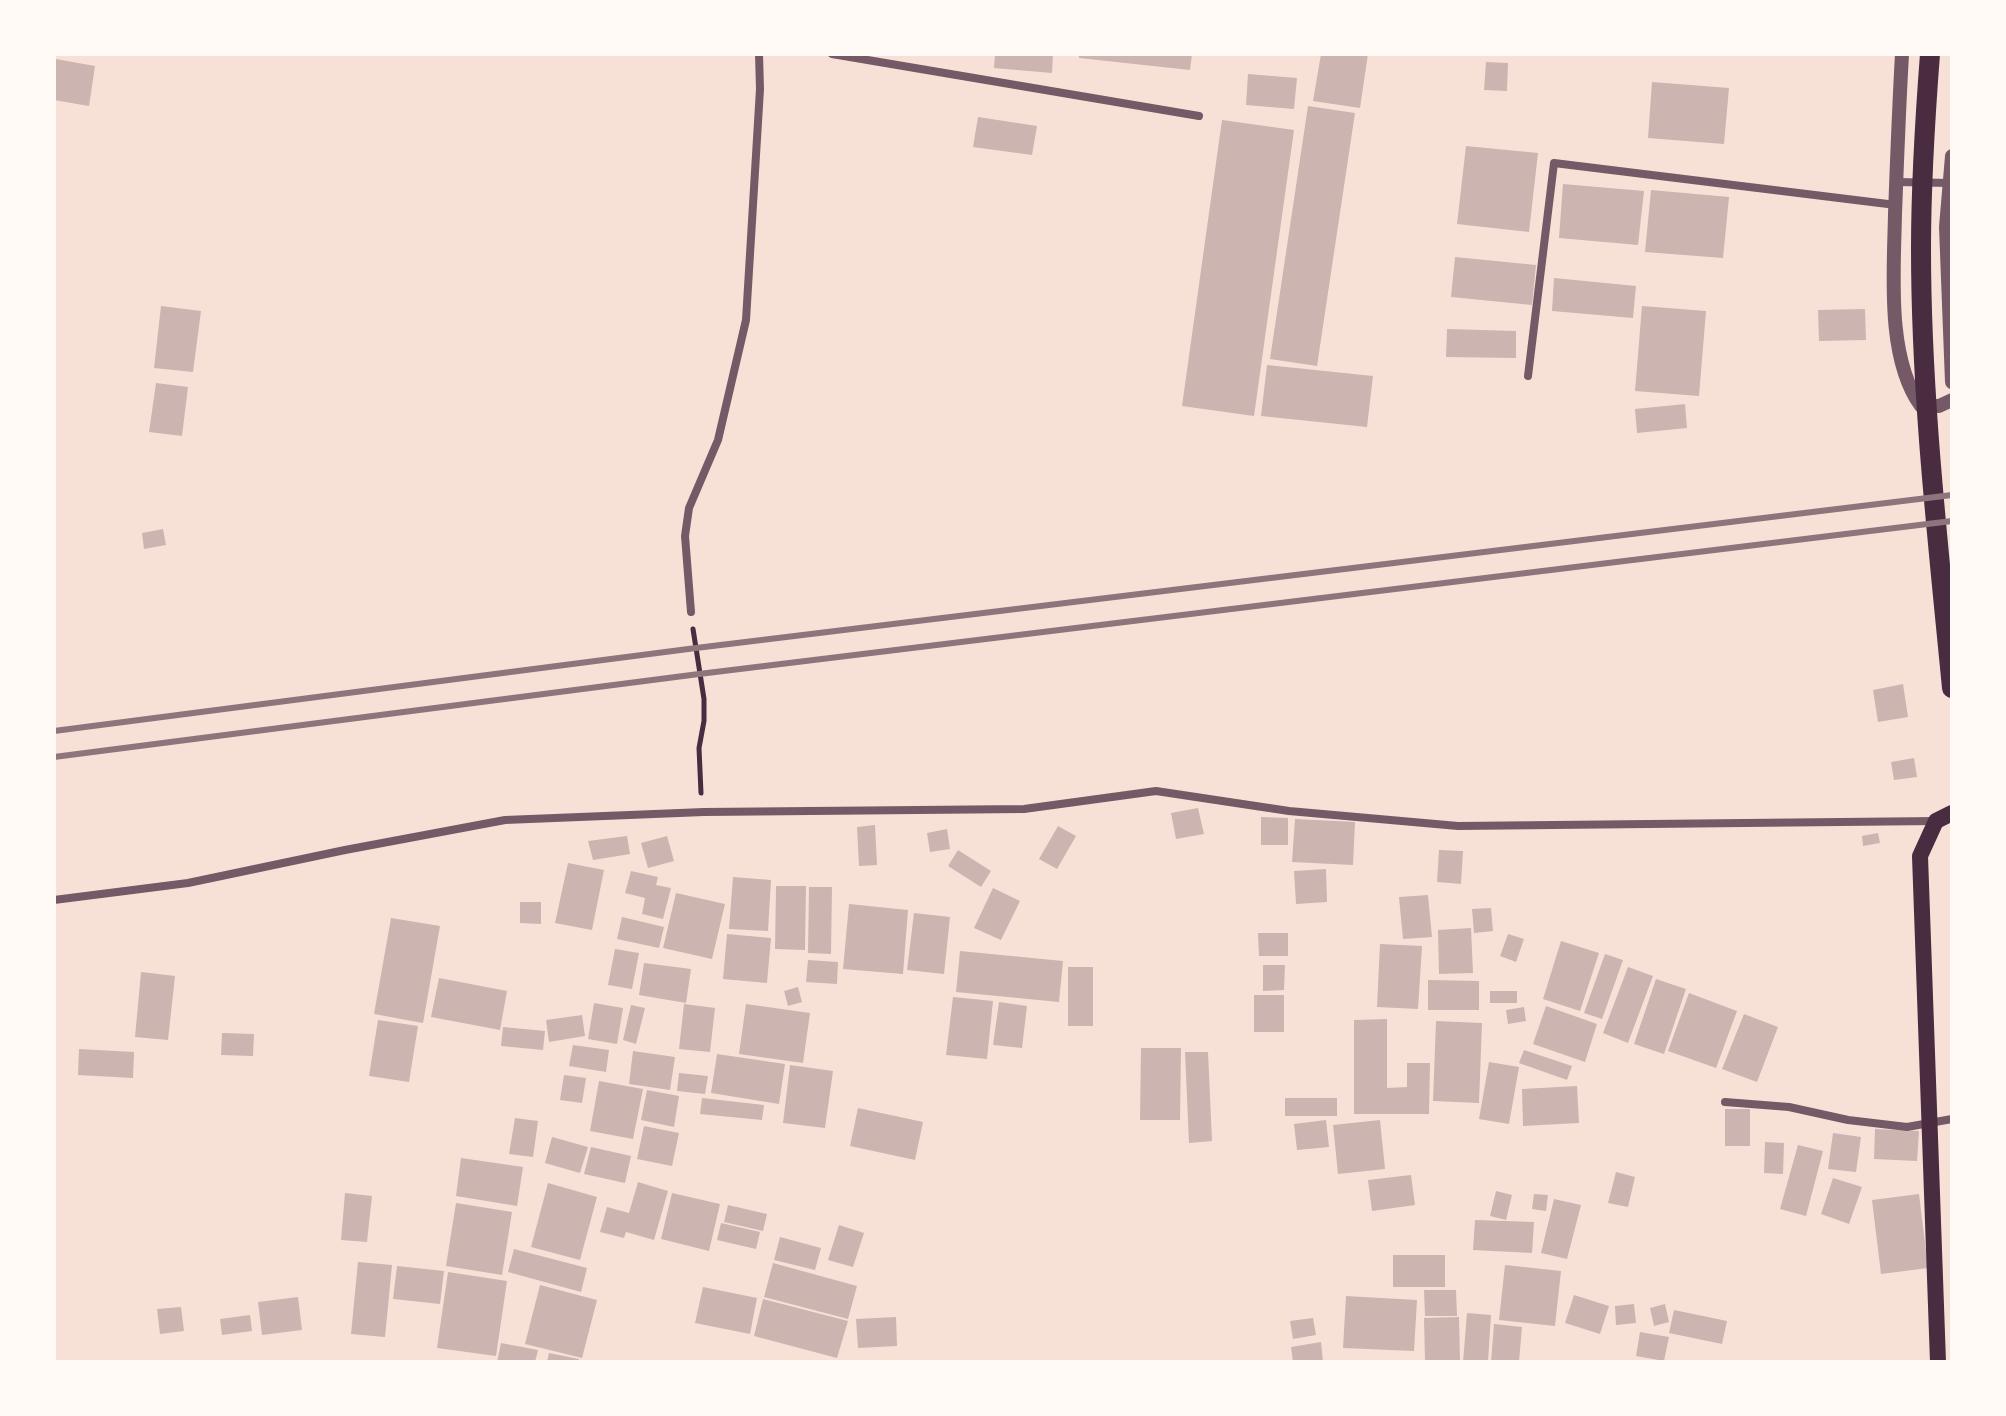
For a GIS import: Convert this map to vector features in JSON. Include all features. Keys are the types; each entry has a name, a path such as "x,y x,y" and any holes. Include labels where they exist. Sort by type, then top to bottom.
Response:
{"main road":[{"path":"1930,54 1924,130 1922,294 1926,410 1952,688"},
{"path":"1938,1362 1920,856 1936,821 1952,813"}],"street":[{"path":"691,612 685,536 689,508 718,440 746,320 760,89 759,54"},
{"path":"832,54 1199,116"},
{"path":"1902,54 1894,299 1907,379 1913,395 1921,406 1939,406 1952,400"},
{"path":"1952,156 1946,227 1952,382"},
{"path":"1528,376 1554,163 1896,205"},
{"path":"1896,182 1951,183"},
{"path":"54,900 188,883 505,820 704,812 1024,809 1156,791 1289,811 1458,826 1936,821"},
{"path":"1725,1102 1789,1107 1848,1120 1907,1127 1952,1119"}],"path":[{"path":"691,612 704,699 699,775 704,812"}],"building":[{"path":"995,54 1053,54 1052,73 994,68"},
{"path":"1079,54 1192,54 1190,70 1079,58"},
{"path":"1321,54 1368,54 1360,108 1313,101"},
{"path":"56,59 95,66 89,106 54,100"},
{"path":"1486,62 1508,63 1507,91 1484,90"},
{"path":"1248,74 1297,78 1294,109 1246,105"},
{"path":"1652,82 1729,88 1724,144 1648,138"},
{"path":"1308,106 1355,113 1317,366 1270,359"},
{"path":"978,117 1037,126 1032,155 973,147"},
{"path":"1222,120 1294,130 1254,416 1182,406"},
{"path":"1466,146 1538,153 1529,232 1457,224"},
{"path":"1563,184 1644,191 1638,245 1559,238"},
{"path":"1651,190 1729,197 1723,258 1645,252"},
{"path":"1455,257 1536,265 1532,305 1451,297"},
{"path":"1554,278 1636,286 1633,318 1552,311"},
{"path":"161,306 201,311 193,372 154,368"},
{"path":"1642,306 1706,311 1699,396 1635,391"},
{"path":"1865,309 1866,340 1819,341 1818,310"},
{"path":"1447,329 1516,331 1516,358 1446,357"},
{"path":"1267,365 1373,376 1367,427 1261,416"},
{"path":"156,383 188,387 182,436 149,432"},
{"path":"1685,404 1687,428 1637,433 1635,409"},
{"path":"163,529 166,545 144,549 142,533"},
{"path":"1903,684 1908,717 1878,722 1873,690"},
{"path":"1914,758 1917,777 1894,780 1891,762"},
{"path":"1198,808 1204,834 1176,839 1171,813"},
{"path":"1261,817 1288,818 1288,845 1261,845"},
{"path":"1295,819 1355,822 1353,865 1292,862"},
{"path":"875,825 877,865 859,866 857,827"},
{"path":"1058,826 1076,836 1057,869 1039,859"},
{"path":"947,829 950,849 930,852 927,833"},
{"path":"1878,833 1880,843 1863,846 1862,836"},
{"path":"627,836 630,854 593,860 588,841"},
{"path":"667,836 674,861 648,868 641,843"},
{"path":"958,850 991,871 981,887 948,866"},
{"path":"1439,850 1463,851 1461,884 1437,882"},
{"path":"568,863 604,870 592,930 555,923"},
{"path":"1326,869 1327,902 1296,904 1294,871"},
{"path":"631,871 658,877 656,885 671,888 663,919 642,914 645,898 625,893"},
{"path":"733,877 771,880 768,931 729,929"},
{"path":"776,886 806,886 805,950 775,949"},
{"path":"809,887 832,887 831,954 808,953"},
{"path":"993,888 1020,901 1001,940 974,928"},
{"path":"676,893 725,904 712,959 663,948"},
{"path":"1428,895 1432,937 1403,939 1399,897"},
{"path":"520,902 541,902 541,924 520,923"},
{"path":"849,904 908,910 903,974 843,969"},
{"path":"1491,908 1493,931 1474,933 1472,909"},
{"path":"914,913 950,917 944,974 907,970"},
{"path":"622,917 664,927 659,948 617,939"},
{"path":"391,918 440,926 423,1023 374,1014"},
{"path":"1471,928 1473,973 1439,974 1438,930"},
{"path":"1258,933 1288,933 1288,956 1259,956"},
{"path":"727,934 771,938 767,983 723,979"},
{"path":"1508,934 1524,939 1516,962 1500,956"},
{"path":"1561,941 1599,953 1580,1011 1543,999"},
{"path":"1380,944 1422,946 1418,1009 1377,1007"},
{"path":"615,949 639,953 632,989 608,985"},
{"path":"960,951 1063,961 1059,1002 956,992"},
{"path":"1605,954 1623,960 1602,1019 1584,1013"},
{"path":"808,960 838,962 837,984 806,982"},
{"path":"644,963 691,969 686,1003 639,995"},
{"path":"1263,965 1285,965 1284,990 1263,991"},
{"path":"1068,967 1093,967 1093,1026 1068,1026"},
{"path":"1628,967 1653,976 1628,1043 1603,1033"},
{"path":"141,972 175,976 168,1040 135,1037"},
{"path":"439,978 507,991 500,1030 431,1017"},
{"path":"1656,979 1686,989 1664,1054 1634,1044"},
{"path":"1428,980 1479,981 1479,1010 1428,1010"},
{"path":"798,987 802,1002 788,1006 784,991"},
{"path":"1490,991 1517,991 1517,1003 1490,1003"},
{"path":"1689,993 1737,1011 1716,1068 1668,1051"},
{"path":"1254,995 1284,995 1284,1032 1254,1032"},
{"path":"953,997 993,1001 987,1059 946,1055"},
{"path":"999,1002 1027,1006 1022,1048 993,1045"},
{"path":"594,1003 623,1008 617,1044 588,1039"},
{"path":"684,1004 715,1008 710,1052 679,1049"},
{"path":"746,1004 810,1013 803,1063 739,1054"},
{"path":"631,1005 645,1008 636,1044 623,1040"},
{"path":"1546,1006 1597,1024 1585,1062 1533,1044"},
{"path":"1524,1007 1526,1021 1508,1024 1506,1010"},
{"path":"1744,1014 1778,1027 1757,1082 1722,1069"},
{"path":"582,1015 585,1036 549,1042 546,1020"},
{"path":"1387,1019 1387,1088 1407,1087 1407,1063 1430,1063 1429,1114 1354,1114 1354,1020"},
{"path":"378,1020 418,1026 409,1082 369,1076"},
{"path":"1436,1021 1482,1023 1479,1103 1433,1101"},
{"path":"503,1027 545,1031 543,1050 501,1046"},
{"path":"222,1033 254,1034 253,1056 221,1055"},
{"path":"573,1045 609,1050 606,1072 569,1066"},
{"path":"1141,1048 1181,1048 1180,1120 1140,1120"},
{"path":"79,1049 134,1052 133,1078 78,1075"},
{"path":"1524,1050 1572,1066 1567,1080 1519,1063"},
{"path":"633,1051 675,1057 670,1090 629,1084"},
{"path":"1185,1052 1208,1052 1212,1141 1189,1143"},
{"path":"717,1054 785,1064 779,1104 711,1093"},
{"path":"1489,1062 1519,1067 1509,1124 1479,1119"},
{"path":"790,1065 833,1071 825,1128 783,1123"},
{"path":"679,1073 708,1076 705,1094 677,1091"},
{"path":"564,1075 586,1078 582,1103 560,1100"},
{"path":"599,1081 643,1089 633,1139 590,1131"},
{"path":"1577,1086 1579,1123 1523,1126 1522,1089"},
{"path":"647,1090 679,1096 674,1127 641,1120"},
{"path":"702,1098 764,1105 762,1120 700,1114"},
{"path":"1285,1098 1337,1098 1337,1116 1285,1116"},
{"path":"858,1108 923,1122 915,1160 850,1146"},
{"path":"1725,1109 1750,1109 1750,1146 1725,1146"},
{"path":"515,1118 538,1121 533,1157 509,1154"},
{"path":"1326,1120 1329,1147 1297,1150 1294,1124"},
{"path":"1380,1120 1385,1169 1338,1174 1333,1125"},
{"path":"644,1126 679,1133 672,1166 637,1159"},
{"path":"1875,1129 1919,1131 1917,1161 1874,1159"},
{"path":"1833,1133 1861,1137 1856,1172 1828,1169"},
{"path":"552,1137 588,1147 580,1173 545,1163"},
{"path":"1765,1142 1784,1143 1783,1174 1764,1173"},
{"path":"1798,1145 1823,1151 1806,1216 1780,1209"},
{"path":"591,1147 631,1156 625,1183 584,1174"},
{"path":"461,1158 523,1167 517,1206 456,1196"},
{"path":"1616,1172 1635,1177 1628,1207 1608,1203"},
{"path":"1411,1175 1415,1205 1372,1211 1368,1180"},
{"path":"1833,1178 1862,1187 1849,1224 1821,1214"},
{"path":"638,1182 668,1191 654,1240 626,1232 624,1238 600,1232 607,1207 629,1213"},
{"path":"548,1183 597,1197 580,1260 531,1247"},
{"path":"1496,1191 1512,1195 1506,1220 1490,1216"},
{"path":"345,1193 372,1196 367,1242 341,1240"},
{"path":"672,1193 720,1204 709,1251 661,1239"},
{"path":"1534,1194 1548,1195 1546,1211 1532,1209"},
{"path":"1919,1194 1928,1268 1881,1274 1872,1200"},
{"path":"1554,1199 1581,1205 1567,1259 1541,1253"},
{"path":"456,1203 512,1212 502,1275 446,1266"},
{"path":"728,1205 767,1214 763,1231 724,1222"},
{"path":"1475,1220 1534,1222 1532,1253 1473,1250"},
{"path":"721,1223 760,1232 756,1249 717,1240"},
{"path":"839,1225 864,1233 853,1267 828,1260"},
{"path":"780,1237 821,1248 815,1270 774,1260"},
{"path":"514,1249 587,1268 581,1292 508,1272"},
{"path":"1393,1255 1445,1255 1445,1287 1393,1287"},
{"path":"358,1262 392,1265 385,1337 351,1334"},
{"path":"773,1263 857,1286 848,1319 764,1297"},
{"path":"1505,1265 1561,1271 1555,1326 1499,1320"},
{"path":"397,1266 444,1271 440,1304 393,1299"},
{"path":"448,1272 507,1281 496,1356 437,1348"},
{"path":"540,1285 597,1300 582,1358 525,1344"},
{"path":"703,1287 757,1298 750,1334 695,1323"},
{"path":"1424,1290 1456,1290 1457,1316 1425,1316"},
{"path":"1574,1295 1609,1306 1600,1334 1565,1323"},
{"path":"1346,1296 1417,1300 1414,1351 1343,1348"},
{"path":"298,1297 302,1330 262,1335 258,1302"},
{"path":"763,1299 848,1321 837,1358 754,1336"},
{"path":"1634,1304 1636,1323 1616,1325 1615,1306"},
{"path":"1665,1304 1669,1322 1654,1326 1650,1308"},
{"path":"181,1307 184,1331 160,1334 157,1309"},
{"path":"1674,1310 1727,1321 1722,1344 1669,1333"},
{"path":"1467,1313 1491,1315 1488,1362 1463,1362"},
{"path":"250,1315 252,1331 222,1335 220,1319"},
{"path":"896,1317 897,1346 858,1348 856,1319"},
{"path":"1459,1317 1460,1361 1425,1362 1424,1318"},
{"path":"1313,1318 1316,1335 1293,1339 1290,1321"},
{"path":"1494,1324 1522,1327 1519,1362 1491,1362"},
{"path":"1640,1332 1669,1337 1664,1361 1636,1356"},
{"path":"1321,1342 1323,1362 1293,1362 1291,1347"},
{"path":"501,1343 538,1350 535,1362 497,1362"},
{"path":"549,1353 579,1359 579,1362 547,1362"}],"railway":[{"path":"54,731 696,648 1952,495"},
{"path":"54,757 699,674 1952,521"}]}
